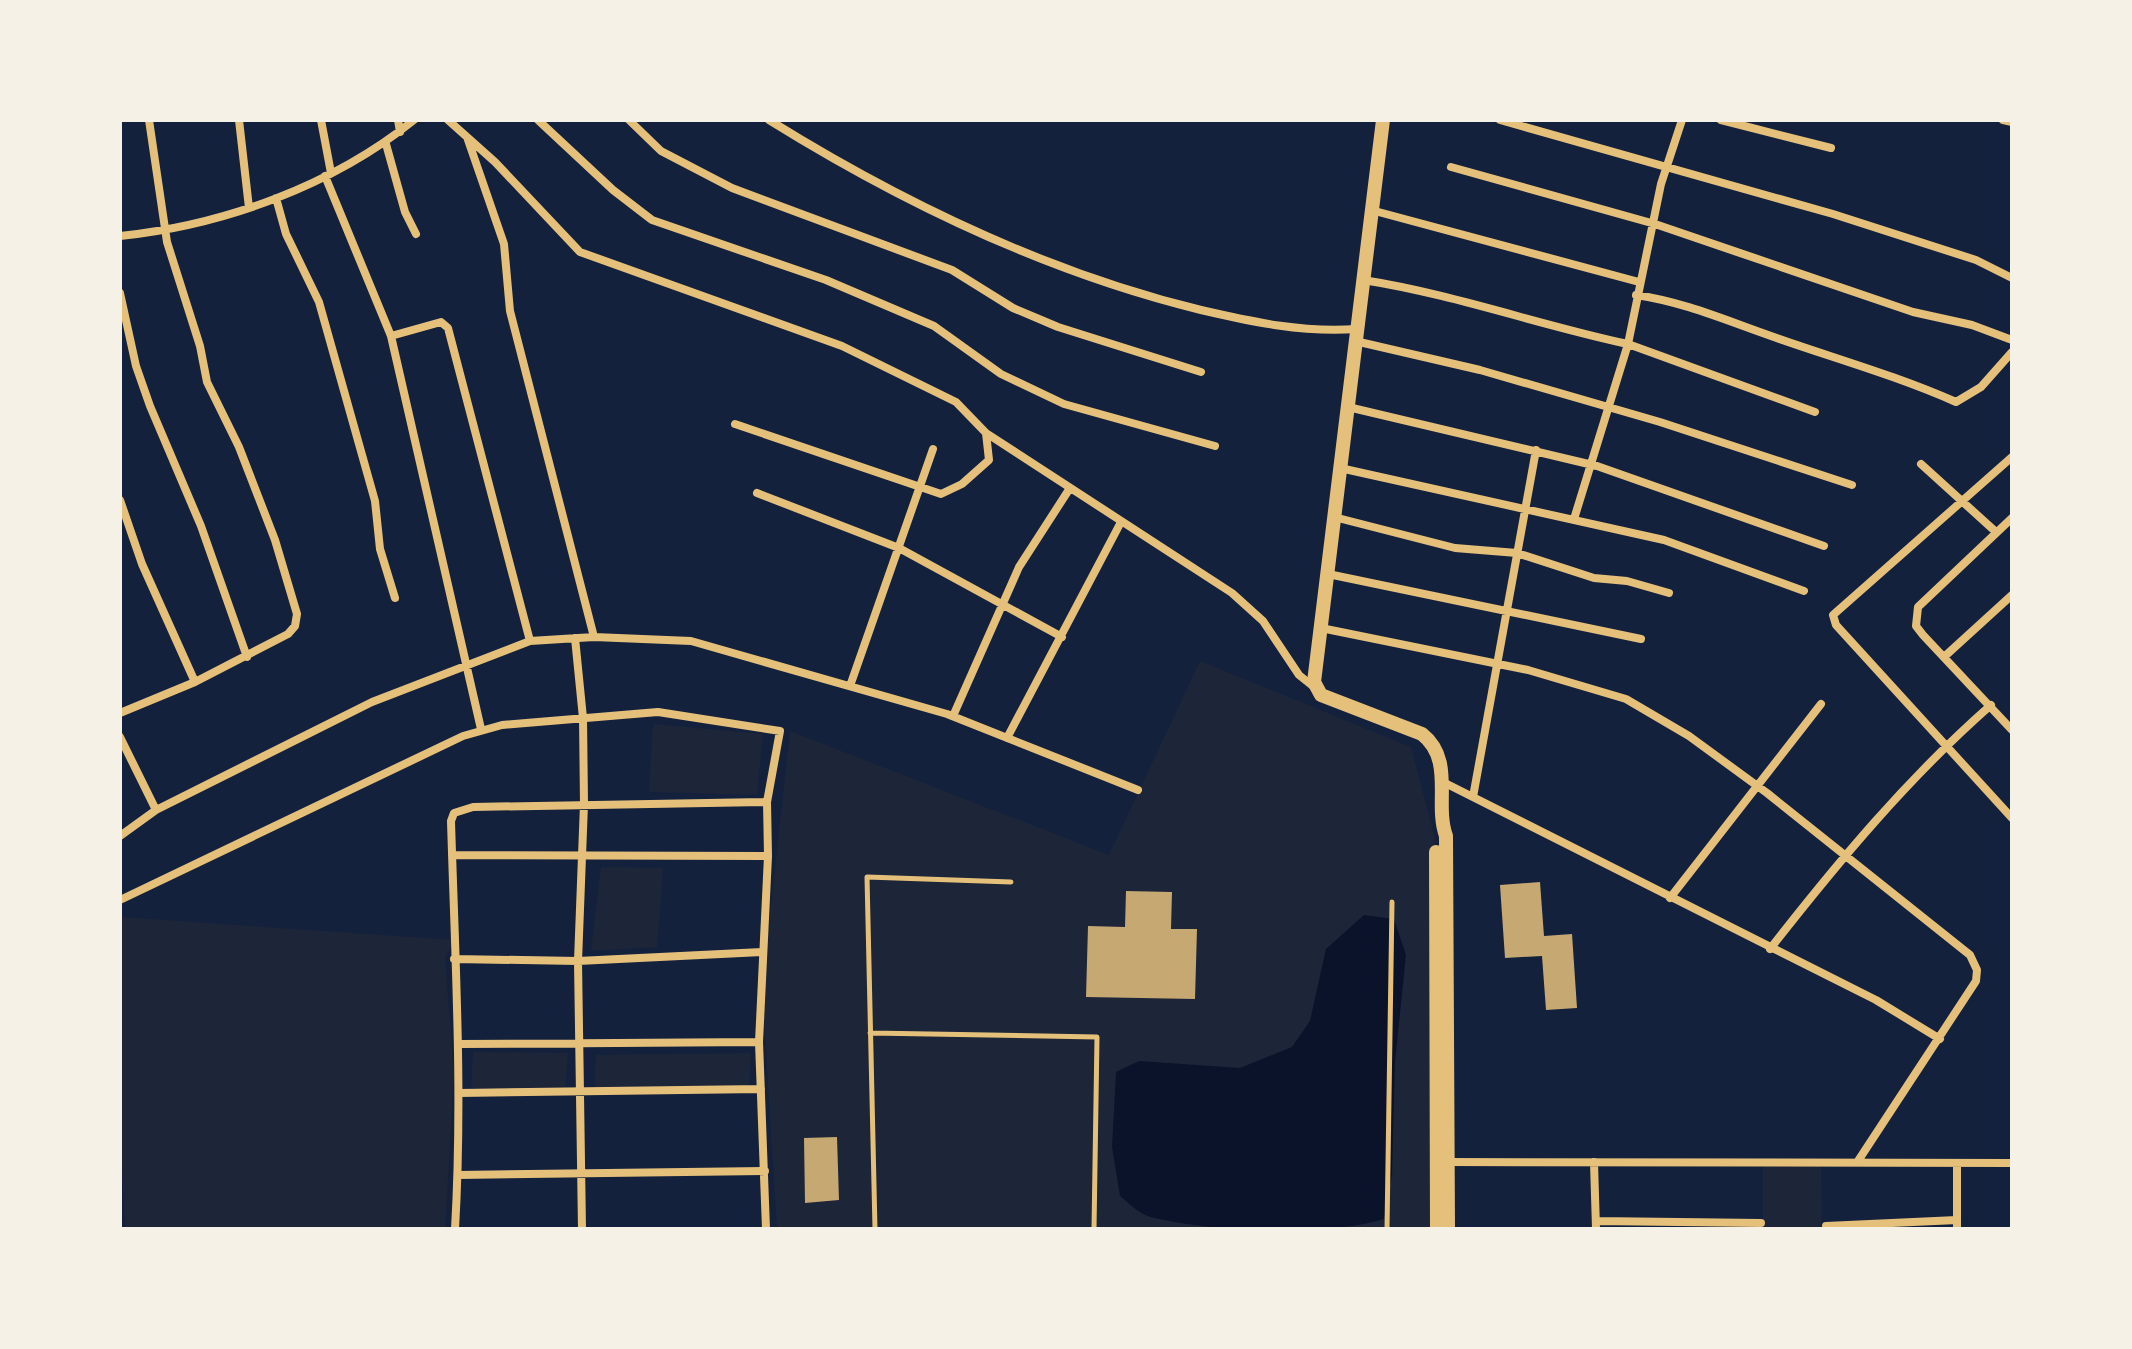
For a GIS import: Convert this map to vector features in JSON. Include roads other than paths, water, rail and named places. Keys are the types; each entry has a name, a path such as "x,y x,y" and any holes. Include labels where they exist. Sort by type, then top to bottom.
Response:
{"street":[{"path":"120,713 247,657 288,634 295,626 297,614 275,540 239,447 207,382 200,346 173,267 165,231 149,120"},
{"path":"239,120 249,208"},
{"path":"321,120 328,174 391,336 481,729"},
{"path":"398,120 400,132"},
{"path":"120,236 165,231 276,198 386,144 414,120"},
{"path":"448,120 580,252 842,346 956,402 986,433 1232,593 1263,621 1299,675 1321,695 1422,734 1434,747 1443,782 1442,825 1436,835 1441,1162 1437,1229"},
{"path":"538,120 613,190 652,220 826,280 934,326 1001,374 1064,404 1215,446"},
{"path":"629,120 661,151 732,188 817,223 898,248 952,270 1013,308 1058,327 1201,372"},
{"path":"769,120 839,163 1042,261 1136,294 1239,319 1308,331 1356,335 1660,422 1852,485"},
{"path":"1500,120 1667,165 1918,241 1976,260 2012,278"},
{"path":"1574,519 1628,344 1636,295 1667,165 1682,120"},
{"path":"1721,120 1831,148"},
{"path":"2003,120 2012,122"},
{"path":"1314,687 1380,121"},
{"path":"467,136 504,244 510,311 594,637"},
{"path":"386,144 405,212 416,234"},
{"path":"1451,167 1655,224 1810,274 1913,312 1972,325 2012,340"},
{"path":"276,198 286,234 319,302 375,501 380,549 395,598"},
{"path":"1371,210 1639,282"},
{"path":"1363,280 1496,308 1548,327 1628,344 1815,412"},
{"path":"120,293 136,366 201,526 247,657"},
{"path":"1636,295 1680,302 1773,337 1895,375 1956,402 1965,400 1981,387 2012,352"},
{"path":"391,336 432,323 441,322 448,328 530,641"},
{"path":"1348,407 1589,464 1824,546"},
{"path":"735,424 941,494 962,484 989,460 986,433"},
{"path":"850,686 933,449"},
{"path":"1473,797 1522,511 1536,450"},
{"path":"2012,457 1964,503 1924,534 1833,615 1836,625 2012,818"},
{"path":"1921,464 1996,532"},
{"path":"1340,468 1522,511 1574,519 1664,540 1804,591"},
{"path":"953,716 1019,567 1070,488"},
{"path":"757,493 899,548 1062,637"},
{"path":"120,500 142,564 195,682"},
{"path":"1334,517 1455,548 1517,553 1594,578 1627,581 1669,593"},
{"path":"2012,518 1918,607 1916,626 2012,730"},
{"path":"1007,738 1121,522"},
{"path":"1328,574 1641,639"},
{"path":"1944,657 2012,595"},
{"path":"1321,628 1498,663 1626,699 1689,736 1755,785 1975,963 1976,981 1858,1161"},
{"path":"120,836 156,810 372,702 530,641 594,637 691,641 953,716 1138,790"},
{"path":"575,638 583,718 584,855 578,961 582,1229"},
{"path":"1670,898 1821,704"},
{"path":"1770,949 1844,854 1946,745 1991,705"},
{"path":"120,900 481,729 658,712 780,731 767,802 768,856 759,1042 766,1229"},
{"path":"120,737 156,810"},
{"path":"1443,782 1876,1000 1940,1039"},
{"path":"455,1229 459,1044 451,821 454,813 462,808 767,802"},
{"path":"452,855 768,856"},
{"path":"454,959 578,961 762,952"},
{"path":"459,1044 759,1042"},
{"path":"459,1093 761,1089"},
{"path":"1441,1162 2012,1163"},
{"path":"1441,1162 1448,1229"},
{"path":"1594,1162 1596,1225 1761,1223"},
{"path":"1826,1226 1957,1224 1957,1163"},
{"path":"458,1175 765,1171"}],"lane":[{"path":"875,1229 867,877 1011,882"},
{"path":"1387,1229 1392,902"},
{"path":"870,1033 1097,1037 1094,1229"}]}
